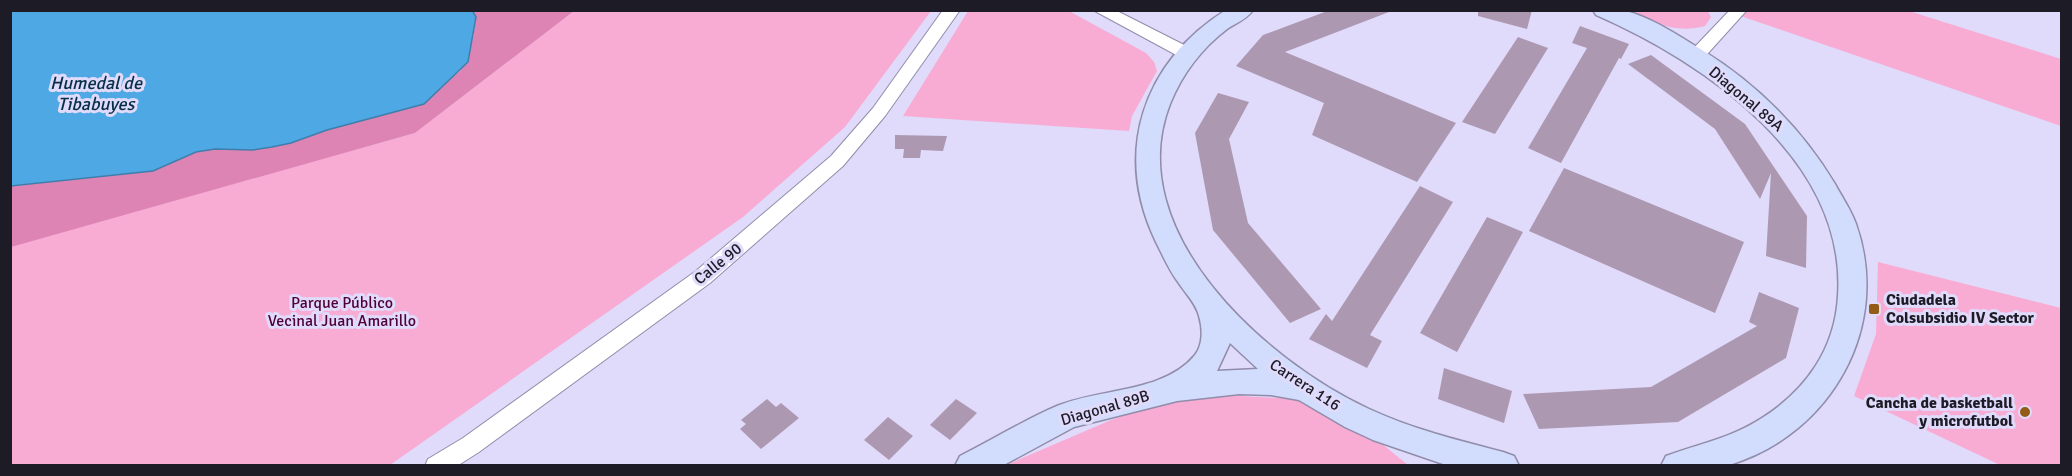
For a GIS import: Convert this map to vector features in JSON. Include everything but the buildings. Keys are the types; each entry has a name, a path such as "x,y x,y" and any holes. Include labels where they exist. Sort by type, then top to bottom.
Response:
{"street":[{"name":"Calle 90","path":"436,465 471,445 704,277 780,212 837,161 865,128 952,10"},
{"path":"1101,10 1186,54"},
{"name":"Diagonal 89B","path":"1177,388 1200,373 1213,352 1216,328 1210,304 1180,264 1160,223 1150,184 1147,147 1154,112 1167,81 1186,54 1206,34 1242,10"},
{"name":"Diagonal 89A","path":"1604,10 1658,35 1695,57 1759,105 1786,133 1820,177 1843,225 1854,278 1851,324 1836,364 1808,401 1768,432 1696,464"},
{"path":"1695,57 1739,10"},
{"name":"Carrera 116","path":"1210,304 1236,334 1267,362 1303,388 1351,415 1416,442"},
{"name":"Diagonal 89B","path":"971,465 1067,416 1177,388 1239,381 1271,382 1303,388"},
{"path":"1416,442 1437,465"},
{"path":"1416,442 1503,465"}],"green space":[{"name":"Parque Público Vecinal Juan Amarillo","path":"574,11 931,11 845,127 743,217 390,465 11,466 11,246 415,133"},
{"path":"968,11 1069,11 1146,53 1154,62 1157,71 1132,116 1129,131 903,116"},
{"path":"1629,11 1708,11 1711,17 1705,26 1685,29 1666,26"},
{"path":"1726,11 1909,11 2061,59 2061,126"},
{"path":"1878,262 2061,308 2061,465 2000,465 1854,396 1876,334"},
{"path":"1225,395 1296,399 1382,444 1408,465 1004,466 1111,420 1158,404"}],"shaded area":[{"path":"472,11 574,11 415,133 11,247 11,186 153,171 196,152 215,149 253,150 291,143 327,130 424,104 460,71 473,38 476,18"}],"water":[{"name":"Humedal de Tibabuyes","path":"472,10 476,17 468,62 424,104 272,147 196,152 153,171 11,186 11,11"}],"place":[{"name":"Ciudadela Colsubsidio IV Sector","path":"1874,309"},
{"name":"Cancha de basketball y microfutbol","path":"2025,412"}]}
